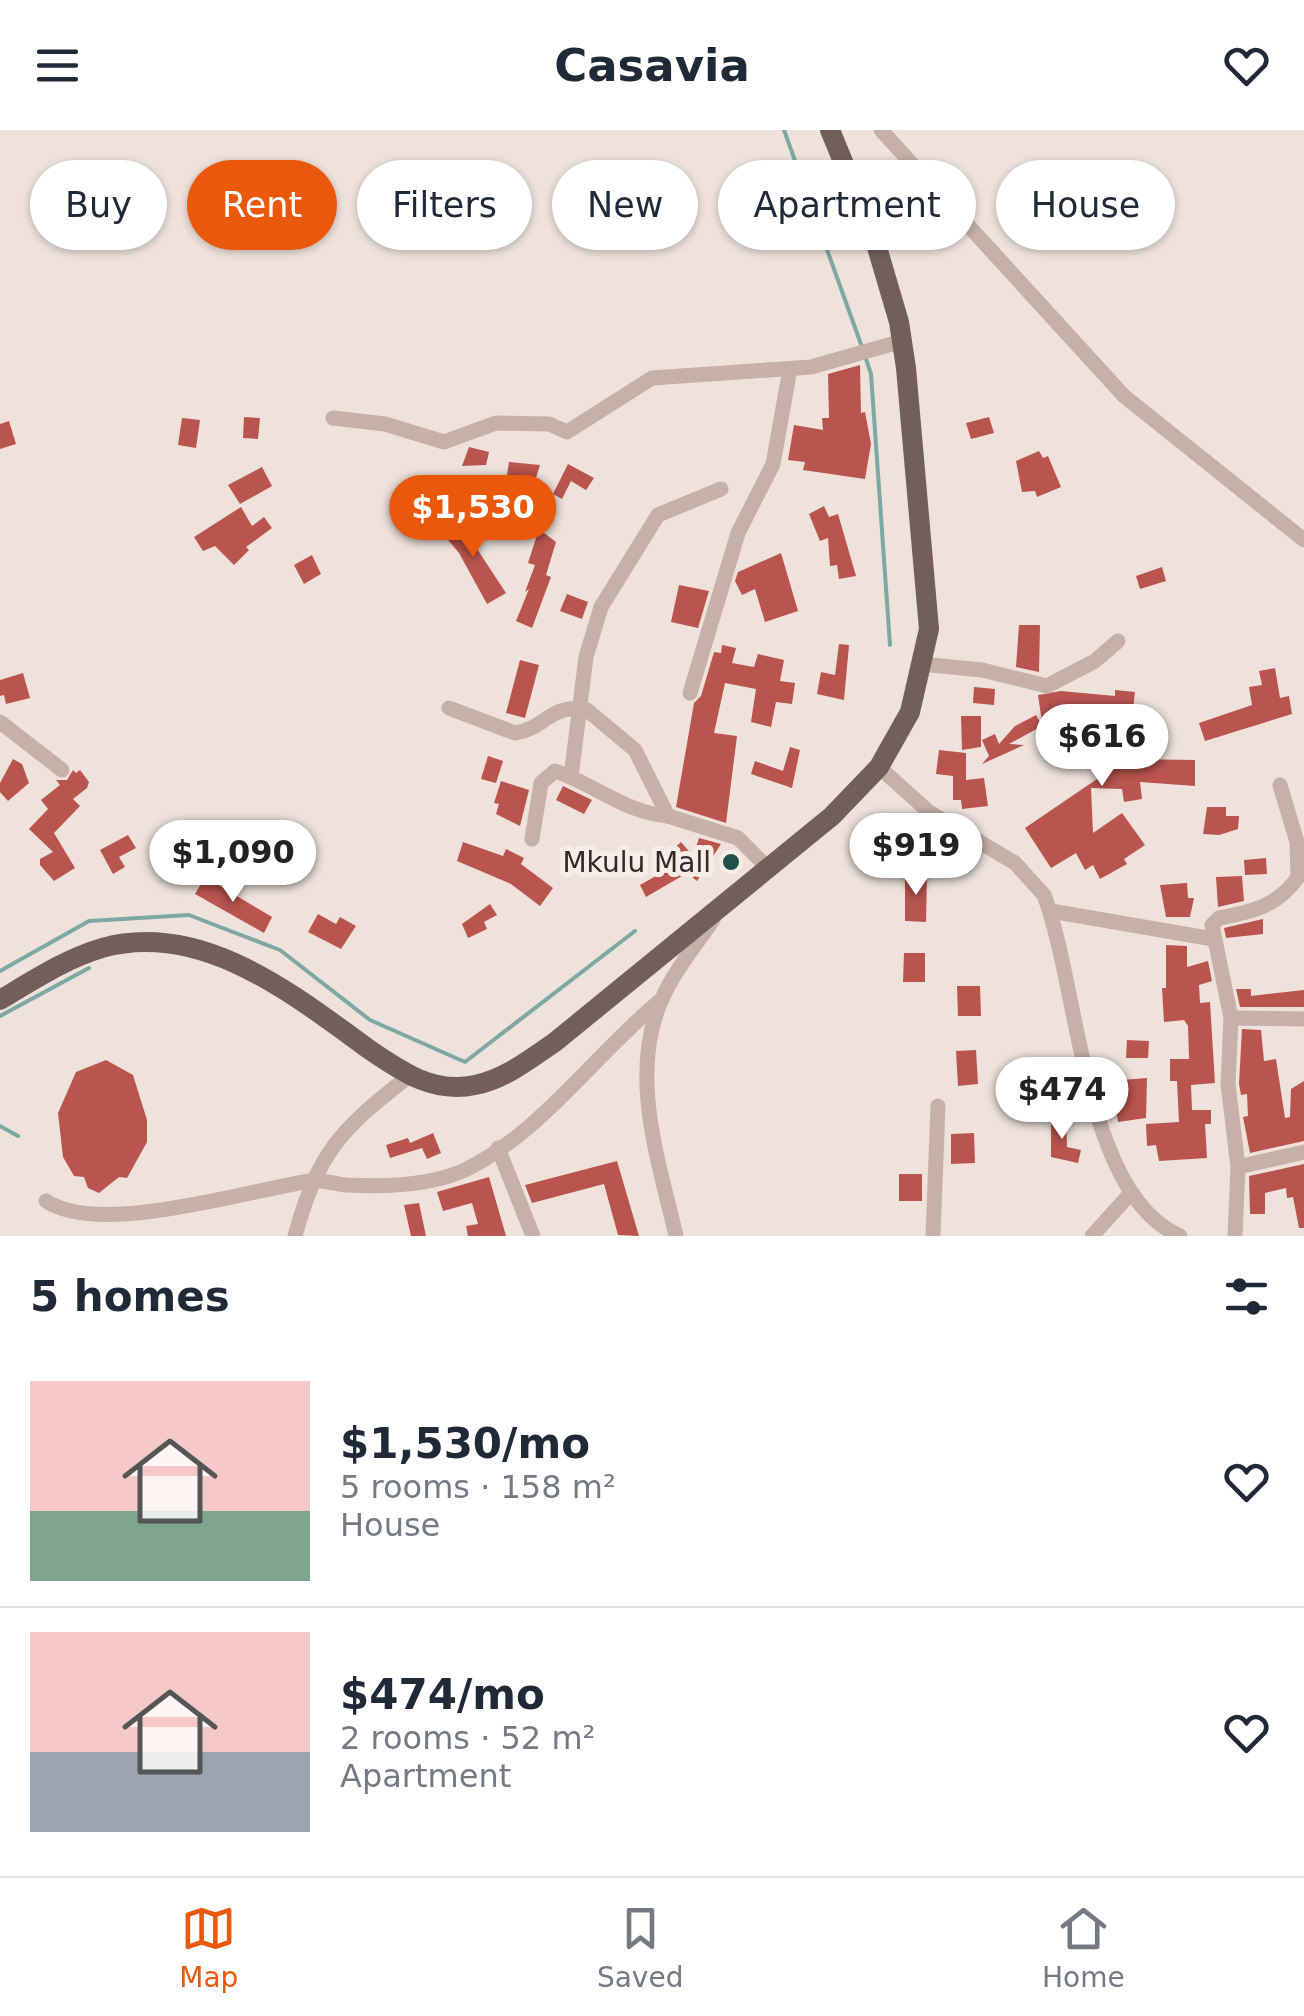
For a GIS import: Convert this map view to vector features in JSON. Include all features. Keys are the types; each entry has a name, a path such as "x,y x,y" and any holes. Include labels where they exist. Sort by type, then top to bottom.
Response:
{"main road":[{"path":"0,1000 69,961 103,948 139,942 174,943 238,964 408,1077 443,1087 475,1086 509,1073 555,1042 832,816 879,766 910,712 929,630 926,556 898,322 874,236 830,130"}],"street":[{"path":"881,130 1124,396 1304,540"},
{"path":"334,418 386,424 444,442 496,423 549,424 567,432 652,378 790,370 899,342"},
{"path":"690,694 738,534 774,464 790,370"},
{"path":"572,777 586,657 601,607 663,512 720,489"},
{"path":"921,664 982,670 1046,686 1095,661 1118,641"},
{"path":"448,708 515,733 526,731 556,710 578,708 596,714 635,750 668,816"},
{"path":"0,722 62,770"},
{"path":"879,766 929,812 1034,879 1051,911 1108,1148 1129,1195 1146,1214 1180,1236"},
{"path":"532,838 541,783 551,772 572,777 638,811 738,838 768,868"},
{"path":"1234,1236 1238,1167 1228,1084 1230,1018 1212,926 1219,918 1262,908 1301,883 1297,842 1280,784"},
{"path":"164,1228 313,1180 364,1186 441,1178 465,1170 498,1148 662,999 724,904"},
{"path":"1051,911 1213,939"},
{"path":"662,999 650,1037 647,1097 676,1236"},
{"path":"1230,1018 1304,1019"},
{"path":"295,1236 313,1180 342,1130 408,1077"},
{"path":"933,1236 938,1106"},
{"path":"498,1148 533,1236"},
{"path":"1238,1167 1304,1152"},
{"path":"1092,1236 1129,1195"},
{"path":"46,1201 62,1220 93,1231"}],"building":[{"path":"860,365 861,413 865,412 871,444 865,479 803,470 805,462 788,460 794,425 823,430 822,418 829,418 828,374"},
{"path":"244,417 260,418 258,439 243,438"},
{"path":"989,417 994,433 971,439 966,423"},
{"path":"182,418 200,420 196,448 178,445"},
{"path":"9,421 16,444 0,449 0,424"},
{"path":"469,447 489,452 486,465 462,466"},
{"path":"1039,451 1043,458 1048,456 1061,487 1037,497 1035,491 1022,492 1016,461"},
{"path":"509,462 540,465 522,523 501,514"},
{"path":"568,464 594,478 586,490 571,481 562,499 553,494"},
{"path":"262,467 272,486 240,504 228,485"},
{"path":"824,506 829,517 838,514 856,576 839,579 837,565 830,566 828,538 820,541 809,514"},
{"path":"241,507 252,526 264,517 272,528 246,547 249,550 234,565 215,546 203,551 194,537"},
{"path":"454,514 506,593 487,604 459,553 438,528"},
{"path":"539,529 556,542 546,575 551,577 532,628 516,621 535,565 528,563"},
{"path":"781,553 798,611 765,622 755,589 742,595 735,581 738,572"},
{"path":"312,555 321,574 304,584 294,565"},
{"path":"1162,567 1166,581 1140,589 1136,576"},
{"path":"679,585 709,591 698,628 671,622"},
{"path":"567,594 588,602 582,619 560,611"},
{"path":"1019,625 1040,625 1039,672 1016,667"},
{"path":"839,644 849,645 844,700 817,694 821,672 835,675"},
{"path":"722,645 736,648 732,663 754,667 758,654 784,660 780,681 795,683 792,704 776,702 771,727 751,722 756,689 725,683 714,733 737,736 726,823 676,807 694,703 701,696 714,652 721,653"},
{"path":"520,660 539,665 525,718 506,713"},
{"path":"1275,668 1280,698 1289,696 1292,714 1205,741 1199,723 1252,705 1249,687 1262,685 1259,671"},
{"path":"23,673 30,698 6,704 4,695 0,696 0,680"},
{"path":"974,687 995,689 994,705 973,703"},
{"path":"1115,690 1135,692 1130,734 1125,734 1126,759 1195,760 1195,786 1140,782 1142,799 1124,802 1122,789 1091,788 1093,833 1122,813 1145,845 1124,859 1127,864 1100,879 1093,865 1085,870 1076,853 1051,868 1025,828 1097,779 1098,765 1112,766 1112,718 1059,711 1042,722 1038,695 1061,691 1115,696"},
{"path":"1036,715 1042,726 1009,744 1024,745 982,764 989,756 982,740 995,734 999,744 1015,726"},
{"path":"961,716 981,716 981,747 962,750"},
{"path":"790,747 800,750 792,788 751,774 755,761 783,771"},
{"path":"939,750 966,753 966,780 984,778 988,806 962,809 961,800 953,800 953,776 936,774"},
{"path":"488,756 503,761 496,783 481,779"},
{"path":"13,759 22,764 29,783 8,801 0,792 0,783"},
{"path":"73,770 80,770 89,782 73,799 80,806 54,833 75,868 54,881 40,865 40,859 53,852 29,829 48,809 41,800 60,785 56,780 67,780"},
{"path":"501,781 529,790 520,826 496,814 499,804 494,803"},
{"path":"563,786 592,800 584,814 556,800"},
{"path":"1207,807 1226,807 1226,816 1239,816 1238,829 1219,835 1203,834"},
{"path":"128,835 136,848 119,857 125,867 113,874 100,850"},
{"path":"699,838 721,844 697,881 687,873 646,897 640,885 675,865 667,855 681,842 693,856"},
{"path":"463,842 503,856 506,849 524,858 521,864 553,888 540,906 511,884 457,861"},
{"path":"1266,858 1267,874 1245,875 1244,860"},
{"path":"905,874 927,874 926,922 905,921"},
{"path":"1242,876 1244,901 1218,907 1216,877"},
{"path":"205,877 272,917 264,933 195,894"},
{"path":"1187,883 1188,898 1194,898 1190,917 1166,917 1160,885"},
{"path":"490,904 497,915 484,922 487,929 468,938 462,924"},
{"path":"318,914 336,924 340,917 356,926 341,949 308,932"},
{"path":"1263,919 1263,934 1226,938 1224,928"},
{"path":"1166,945 1187,946 1187,967 1208,961 1212,981 1199,985 1200,1003 1210,1002 1215,1083 1191,1085 1192,1110 1211,1110 1211,1124 1205,1124 1207,1158 1159,1161 1156,1145 1147,1146 1146,1124 1179,1122 1177,1081 1170,1081 1170,1059 1189,1059 1188,1026 1184,1020 1164,1022"},
{"path":"904,953 925,953 925,982 903,982"},
{"path":"957,986 980,986 981,1016 958,1016"},
{"path":"1236,989 1251,989 1251,996 1304,990 1304,1007 1240,1007"},
{"path":"1242,1029 1261,1030 1264,1061 1276,1059 1285,1118 1290,1117 1291,1089 1304,1081 1304,1141 1250,1153 1243,1117 1248,1116 1247,1094 1241,1095 1239,1084"},
{"path":"1127,1040 1149,1041 1148,1058 1126,1058"},
{"path":"976,1050 978,1084 958,1086 956,1051"},
{"path":"106,1060 133,1075 147,1120 147,1142 127,1178 119,1177 99,1193 88,1188 84,1177 74,1176 63,1157 58,1113 76,1072"},
{"path":"1147,1078 1146,1118 1118,1122 1116,1108 1123,1107 1122,1080"},
{"path":"1066,1117 1067,1147 1081,1150 1078,1163 1051,1157 1051,1118"},
{"path":"433,1133 441,1153 427,1159 422,1148 390,1158 386,1145 408,1138 410,1143"},
{"path":"974,1133 975,1163 951,1164 951,1134"},
{"path":"617,1161 639,1236 618,1235 604,1184 532,1203 525,1185"},
{"path":"1304,1164 1304,1228 1299,1228 1293,1197 1287,1198 1286,1188 1265,1193 1265,1214 1250,1214 1249,1176"},
{"path":"899,1174 922,1174 922,1201 899,1201"},
{"path":"489,1177 506,1236 468,1236 466,1226 478,1224 472,1203 443,1211 437,1192"},
{"path":"419,1203 426,1236 411,1236 404,1205"}],"waterway":[{"path":"784,130 862,347"},
{"path":"865,356 871,374 890,645"},
{"path":"0,971 89,921 189,915 280,950 370,1020 465,1062 635,931"},
{"path":"0,1016 89,968"},
{"path":"0,1126 18,1136"}],"place":[{"name":"Mkulu Mall","path":"731,862"}]}
